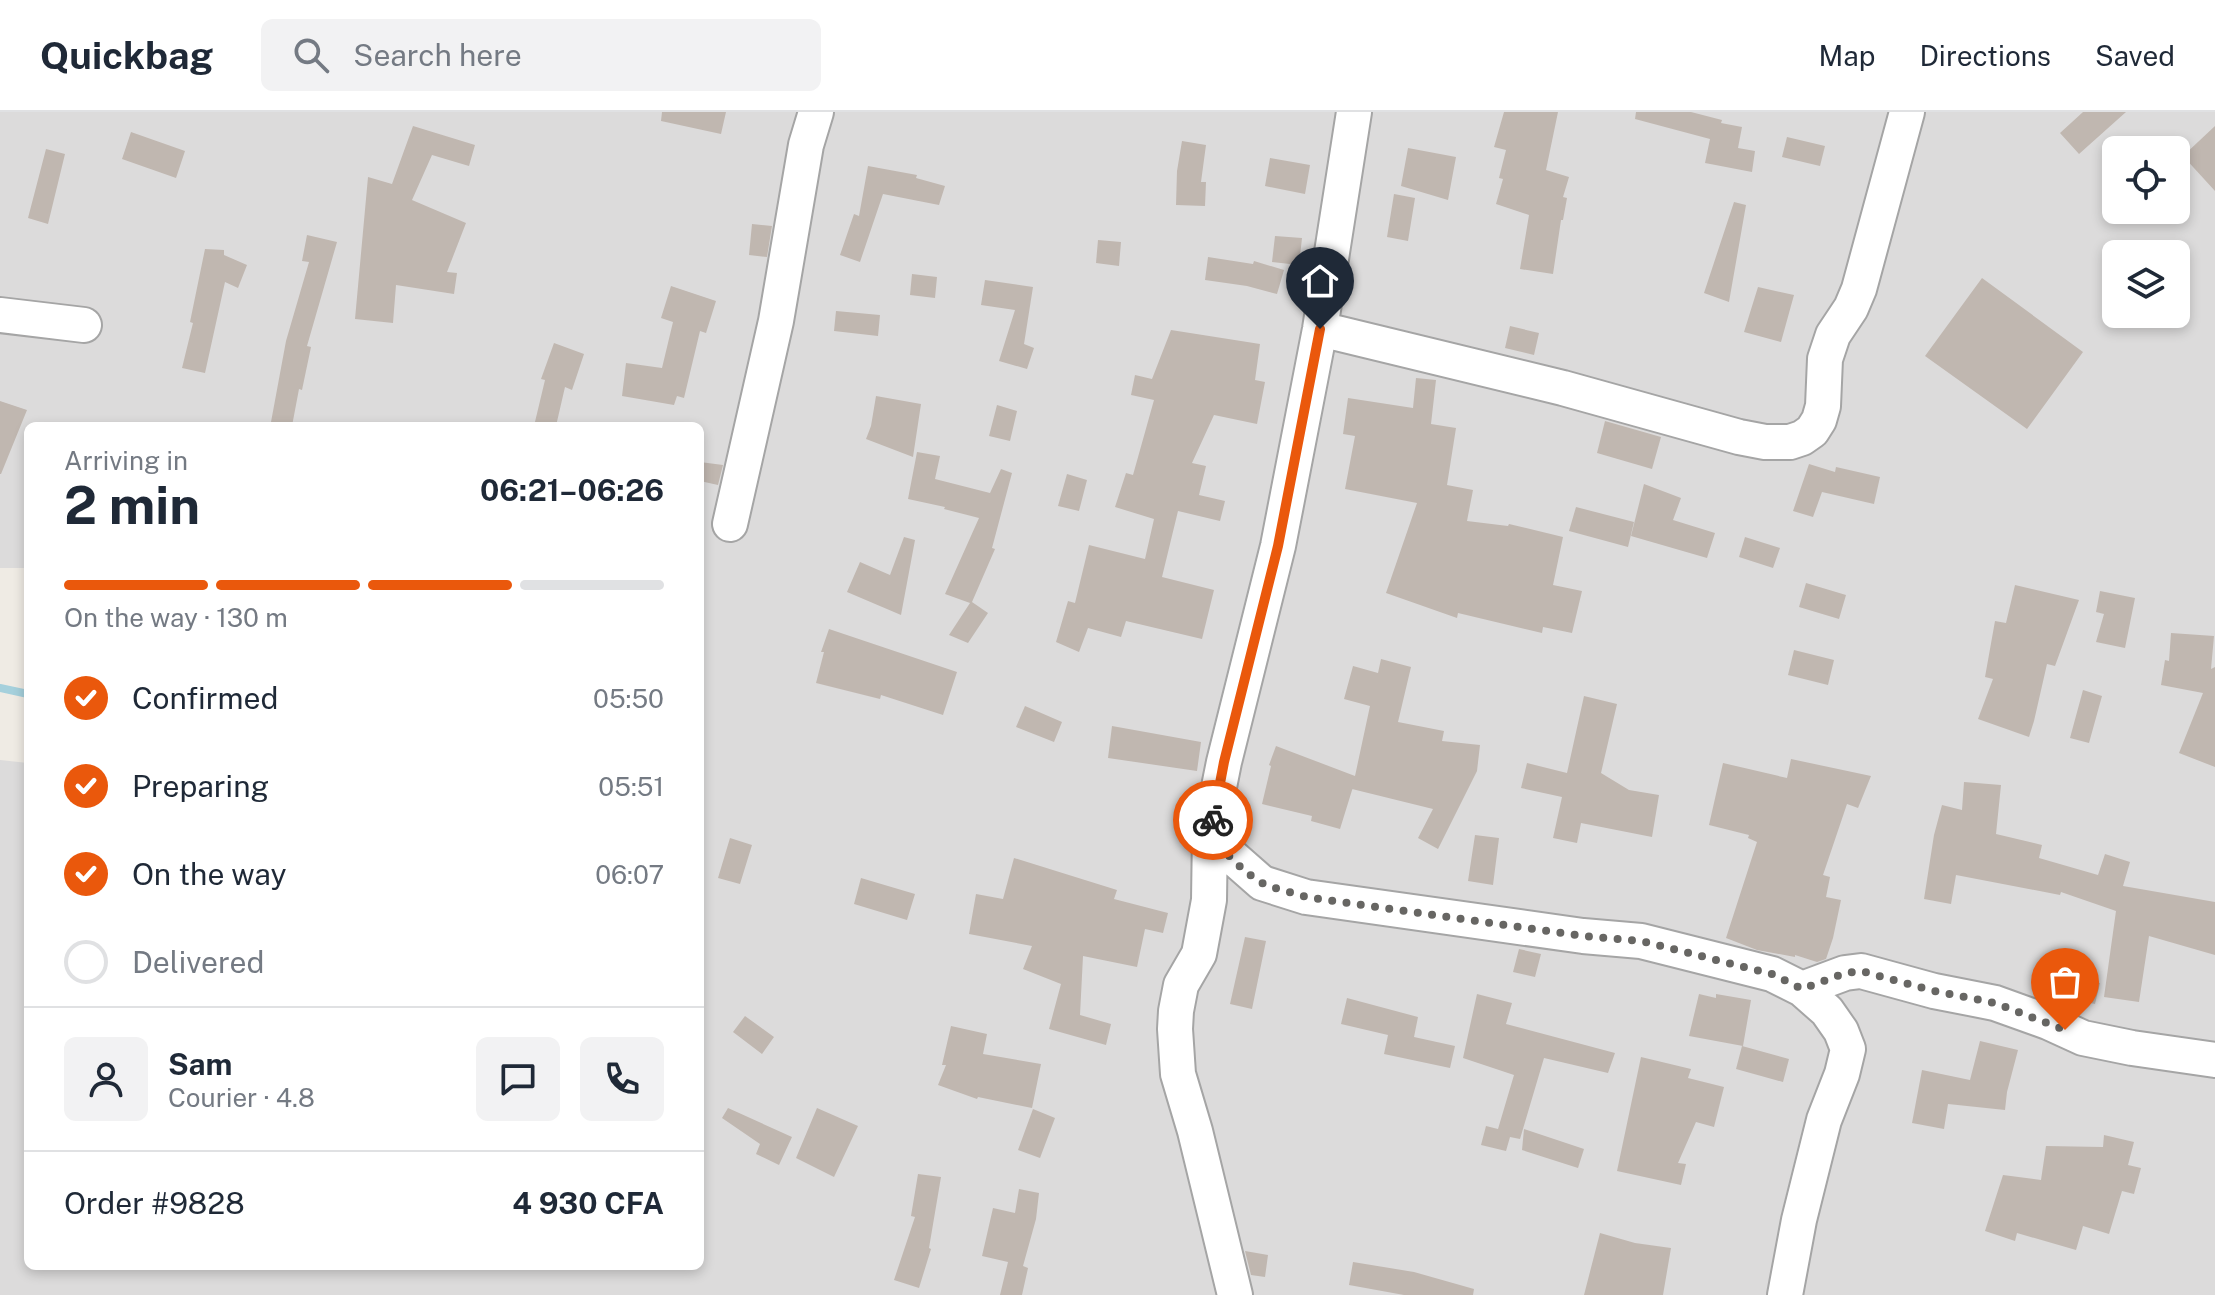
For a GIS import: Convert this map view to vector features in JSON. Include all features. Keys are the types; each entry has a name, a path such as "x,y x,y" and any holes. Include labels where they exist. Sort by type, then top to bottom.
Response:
{"street":[{"path":"730,524 776,321 806,145 816,112"},
{"path":"1235,1295 1178,1074 1176,1011 1181,985 1199,954 1209,900 1210,832 1224,762 1278,546 1320,329 1354,112"},
{"path":"1320,329 1563,388 1739,437 1777,443 1802,438 1812,431 1819,420 1823,406 1825,359 1833,335 1859,289 1907,112"},
{"path":"0,315 84,325"},
{"path":"1210,832 1221,847 1262,883 1306,897 1568,934 1641,941 1772,974 1802,989 1827,1011 1841,1031 1848,1049 1824,1120 1799,1220 1785,1295"},
{"path":"1802,989 1845,973 1861,971 1934,991 1995,1003 2083,1038 2215,1060"}],"shaded area":[{"path":"0,112 2215,112 2215,1295 0,1295 0,760 24,763 24,1270 704,1270 704,422 24,422 24,568 0,568"}],"building":[{"path":"662,112 726,112 721,134 661,121"},
{"path":"1504,112 1558,112 1546,170 1569,177 1563,197 1567,198 1553,274 1520,269 1529,215 1496,204 1506,150 1494,147"},
{"path":"1636,112 1691,112 1742,127 1738,148 1755,151 1752,172 1705,163 1710,139 1635,119"},
{"path":"2083,112 2126,112 2079,154 2060,133"},
{"path":"413,126 475,145 469,166 432,155 412,200 466,223 447,272 457,273 454,294 396,285 393,323 355,319 368,177 392,184"},
{"path":"2215,126 2215,191 2190,164 2190,149"},
{"path":"131,132 185,151 176,178 122,159"},
{"path":"1787,137 1825,146 1820,166 1782,157"},
{"path":"1182,141 1206,145 1201,182 1206,182 1205,206 1176,205"},
{"path":"1408,148 1456,157 1448,200 1401,186"},
{"path":"46,149 65,154 48,224 28,218"},
{"path":"1270,158 1310,165 1305,194 1265,186"},
{"path":"868,166 917,175 916,178 945,186 939,205 883,194 860,262 840,255 854,214 859,216"},
{"path":"1394,194 1415,198 1408,241 1387,237"},
{"path":"1734,202 1746,205 1729,302 1704,293"},
{"path":"752,224 772,226 767,257 749,255"},
{"path":"307,235 337,242 307,346 311,347 293,422 271,422 286,341 309,262 302,261"},
{"path":"1275,236 1302,238 1299,265 1272,262"},
{"path":"1098,240 1121,242 1119,266 1096,263"},
{"path":"205,249 224,250 224,255 247,265 238,288 225,282 205,373 182,368"},
{"path":"1208,257 1253,264 1254,261 1284,270 1277,294 1205,280"},
{"path":"912,274 937,277 935,298 910,295"},
{"path":"1982,278 2083,352 2027,429 1925,356"},
{"path":"985,280 1033,287 1024,344 1034,348 1027,369 999,361 1015,310 981,305"},
{"path":"671,286 716,301 706,333 700,331 684,398 677,396 674,405 622,396 626,363 662,368 673,322 661,318"},
{"path":"1758,287 1794,295 1781,342 1744,332"},
{"path":"836,311 880,315 878,336 834,331"},
{"path":"1510,326 1539,333 1534,355 1505,348"},
{"path":"1171,330 1260,344 1255,380 1265,382 1257,424 1214,415 1192,463 1206,466 1199,495 1225,501 1220,521 1178,511 1162,577 1214,590 1202,639 1126,621 1121,637 1088,628 1079,652 1056,642 1068,601 1075,603 1089,545 1145,559 1154,519 1115,507 1126,473 1133,475 1154,400 1131,395 1135,375 1152,379"},
{"path":"554,343 584,354 572,390 565,387 557,422 535,422 545,380 541,379"},
{"path":"1416,378 1436,380 1431,424 1456,428 1447,485 1473,490 1467,521 1509,524 1563,537 1553,585 1582,591 1572,633 1543,627 1542,633 1458,613 1457,618 1386,593 1417,503 1345,489 1355,436 1343,434 1348,398 1413,408"},
{"path":"876,396 921,404 913,457 866,439"},
{"path":"0,401 27,410 1,474 0,474"},
{"path":"997,405 1017,411 1010,441 989,436"},
{"path":"1605,421 1661,437 1652,469 1597,453"},
{"path":"917,452 940,456 935,479 990,493 1001,469 1012,473 992,548 995,549 972,602 988,613 968,643 949,635 970,603 945,594 979,518 908,499"},
{"path":"704,463 723,465 718,485 704,482"},
{"path":"1809,464 1835,472 1836,467 1880,477 1874,504 1822,492 1813,517 1793,511"},
{"path":"1067,474 1087,480 1079,511 1058,506"},
{"path":"1644,484 1681,498 1673,520 1715,533 1707,558 1631,536"},
{"path":"1576,507 1634,522 1628,547 1569,531"},
{"path":"904,537 915,540 901,615 847,592 860,562 890,575"},
{"path":"1745,537 1780,548 1773,568 1739,557"},
{"path":"1806,583 1846,595 1839,619 1799,607"},
{"path":"2015,585 2079,600 2055,666 2047,664 2029,737 1978,719 1993,679 1985,677 1995,621 2006,623"},
{"path":"2100,591 2135,598 2125,648 2096,642 2104,614 2096,612"},
{"path":"829,629 957,672 943,715 881,695 880,699 816,683"},
{"path":"2171,633 2214,636 2211,669 2215,667 2215,767 2179,753 2203,693 2161,685 2165,660 2169,661"},
{"path":"1794,650 1834,660 1828,685 1788,675"},
{"path":"1381,659 1411,667 1398,722 1444,731 1442,741 1480,745 1477,771 1438,849 1418,838 1433,809 1352,789 1340,829 1311,821 1312,816 1262,804 1276,746 1355,776 1370,706 1344,699 1353,666 1378,673"},
{"path":"2083,690 2102,696 2089,743 2070,738"},
{"path":"1584,696 1617,704 1601,773 1629,790 1659,795 1652,837 1581,823 1577,843 1553,838 1562,797 1521,788 1527,763 1567,773"},
{"path":"1025,706 1062,722 1054,742 1016,727"},
{"path":"1112,726 1201,742 1197,771 1108,758"},
{"path":"1791,759 1871,776 1858,808 1847,804 1823,875 1830,877 1826,897 1841,900 1826,959 1817,962 1795,955 1757,950 1726,938 1757,842 1748,838 1749,835 1709,825 1723,763 1787,778"},
{"path":"1964,782 2001,785 1996,834 2042,845 2039,858 2098,875 2105,854 2130,862 2123,886 2215,902 2215,955 2149,936 2139,1002 2104,997 2116,911 2061,892 2060,895 1956,875 1951,904 1924,899 1942,805 1962,810"},
{"path":"1475,835 1499,838 1493,885 1468,881"},
{"path":"730,838 752,845 740,884 718,878"},
{"path":"1014,858 1117,890 1114,899 1168,913 1163,933 1145,929 1137,967 1083,956 1080,1015 1111,1024 1106,1045 1049,1029 1061,984 1023,969 1032,946 969,934 976,894 1003,899"},
{"path":"861,878 915,894 907,920 854,904"},
{"path":"1245,937 1266,941 1252,1009 1230,1004"},
{"path":"1519,949 1541,954 1535,977 1513,972"},
{"path":"2059,974 2100,983 2095,1004 2054,995"},
{"path":"1477,994 1512,1003 1506,1024 1615,1053 1608,1073 1544,1058 1520,1139 1510,1137 1506,1151 1481,1145 1486,1126 1498,1129 1514,1075 1463,1058"},
{"path":"1699,994 1751,1000 1743,1046 1689,1036"},
{"path":"1347,998 1418,1017 1414,1037 1455,1046 1450,1068 1384,1054 1388,1035 1341,1024"},
{"path":"745,1016 774,1037 762,1054 733,1032"},
{"path":"951,1026 987,1034 983,1054 1041,1064 1032,1108 977,1099 938,1085 946,1065 942,1065"},
{"path":"1980,1041 2018,1050 2005,1110 1948,1104 1944,1129 1912,1123 1922,1070 1970,1080"},
{"path":"1742,1046 1789,1059 1783,1082 1736,1069"},
{"path":"1641,1057 1691,1069 1688,1078 1724,1087 1714,1127 1696,1122 1678,1163 1686,1164 1681,1185 1617,1171"},
{"path":"728,1108 792,1137 779,1165 756,1154 760,1144 722,1118"},
{"path":"817,1108 858,1126 834,1177 796,1158"},
{"path":"1033,1109 1055,1118 1040,1158 1018,1150"},
{"path":"1524,1129 1584,1149 1578,1168 1522,1150"},
{"path":"2104,1135 2134,1142 2128,1165 2141,1168 2134,1194 2122,1191 2109,1234 2083,1226 2076,1250 2017,1233 2015,1241 1985,1231 2003,1175 2041,1180 2046,1146 2103,1147"},
{"path":"918,1174 941,1177 931,1249 919,1288 894,1280 915,1217 911,1216"},
{"path":"1019,1189 1039,1193 1036,1219 1023,1266 1028,1268 1022,1295 1000,1295 1008,1262 982,1256 993,1208 1015,1213"},
{"path":"1600,1233 1635,1243 1671,1248 1663,1295 1584,1295"},
{"path":"1245,1251 1268,1255 1265,1277 1251,1275"},
{"path":"1353,1262 1414,1272 1474,1289 1473,1295 1404,1295 1349,1285"}],"waterway":[{"path":"0,688 24,693"}],"way so far":[{"path":"1213,820 1210,832 1236,862 1262,883 1306,897 1583,936 1641,941 1772,974 1802,989 1845,973 1861,971 1934,991 1995,1003 2065,1030"}],"route":[{"path":"1213,820 1224,762 1278,546 1320,329"}]}
